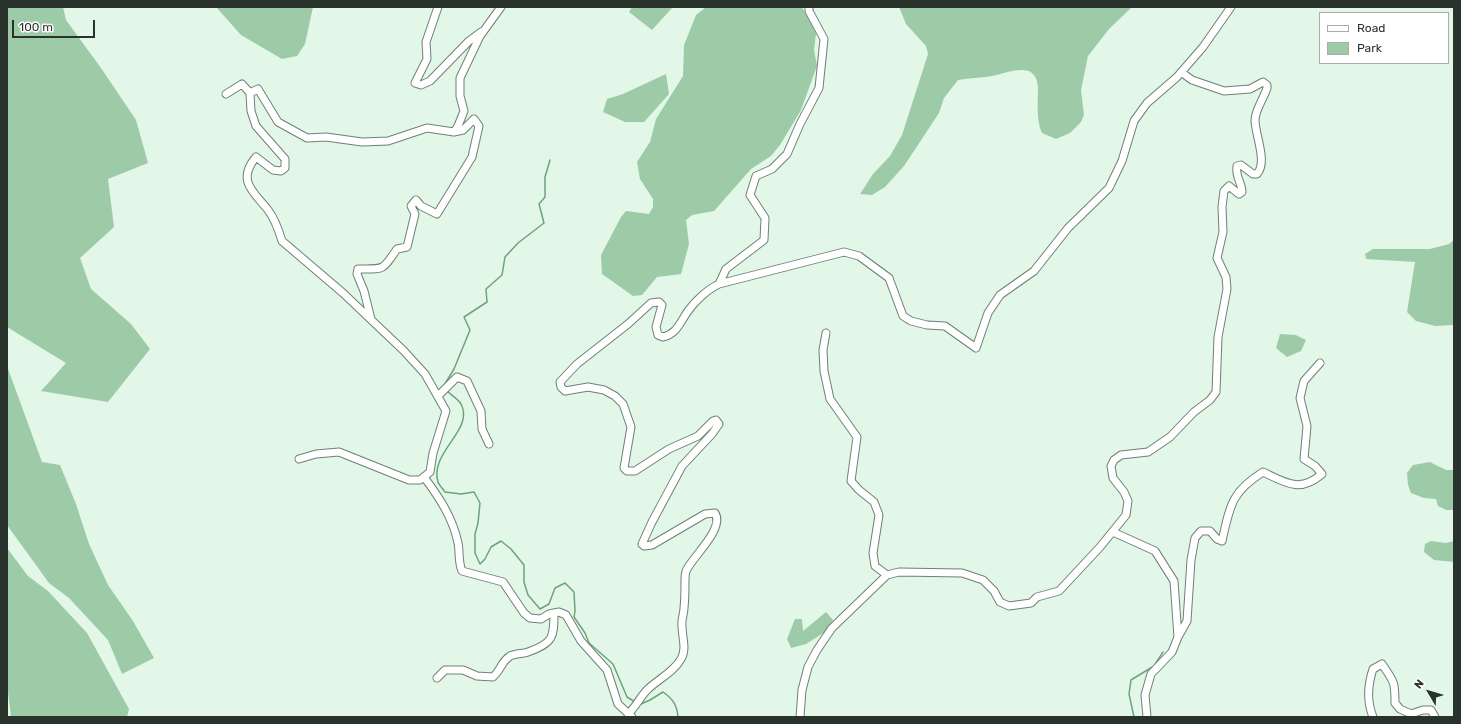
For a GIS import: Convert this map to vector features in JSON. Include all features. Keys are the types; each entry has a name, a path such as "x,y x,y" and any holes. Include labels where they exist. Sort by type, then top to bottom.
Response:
{"street":[{"path":"438,7 426,42 427,59 415,83 421,85 430,81 469,41 484,30"},
{"path":"454,132 464,111 460,96 460,78 480,36 501,7"},
{"path":"719,284 726,269 764,240 765,218 750,195 756,176 772,169 788,154 800,124 819,88 824,39 808,7"},
{"path":"424,477 439,498 452,521 459,544 460,566 462,571 503,582 524,613 530,618 541,619 559,612 566,615 581,641 607,670 618,704 630,716 640,698 647,690 671,671 682,658 684,644 682,625 686,572 706,544 714,528 717,519 716,516 714,513 705,514 652,545 644,546 642,544 682,466 712,434 719,424 716,420 713,421 698,436 669,449 635,471 627,471 624,468 631,427 624,404 615,396 604,390 588,387 565,391 561,387 560,382 576,364 628,324 651,303 659,302 662,305 656,327 658,334 663,338 669,336 677,330 689,309 711,287 844,252 859,256 889,278 903,316 912,321 927,325 945,326 976,348 988,313 1000,295 1034,271 1068,228 1109,188 1122,161 1134,121 1147,103 1181,72 1203,47 1231,7"},
{"path":"800,717 802,690 808,667 817,650 832,628 887,576 900,572 962,573 983,580 994,591 1000,602 1009,606 1031,604 1038,597 1059,591 1113,532 1126,515 1128,502 1124,492 1112,478 1111,466 1114,460 1120,455 1148,452 1170,437 1194,412 1210,400 1216,392 1218,337 1227,289 1226,277 1217,258 1223,232 1222,207 1224,191 1229,186 1239,194 1242,192 1236,175 1237,166 1241,164 1252,174 1257,174 1261,166 1260,142 1255,122 1256,115 1267,88 1263,82 1250,89 1224,91 1192,80 1181,72"},
{"path":"226,94 242,84 250,93 251,111 256,126 285,159 285,168 281,171 272,170 256,157 250,165 247,181 254,196 269,211 279,231 282,241 343,293 415,362 425,374 446,411 433,453 430,472 420,480 409,480 339,452 316,454 299,459"},
{"path":"250,93 258,89 278,122 307,138 326,137 362,142 388,141 427,128 454,132 463,130 474,119 479,126 472,157 437,214 421,206 416,200 411,206 415,214 407,247 397,249 385,267 378,269 358,269 357,274 364,291 371,319"},
{"path":"826,333 824,371 830,399 857,437 851,481 858,490 874,502 879,515 873,553 875,566 887,576"},
{"path":"1147,717 1145,695 1151,674 1172,652 1178,636 1187,621 1191,560 1195,538 1201,531 1210,531 1217,539 1222,541 1227,517 1233,499 1249,481 1263,472 1287,484 1301,486 1314,481 1322,474 1315,466 1304,459 1307,426 1300,398 1304,381 1320,363"},
{"path":"438,396 457,377 467,381 481,411 482,430 489,444"},
{"path":"1113,532 1155,551 1166,567 1174,581 1178,636"},
{"path":"437,678 445,670 463,670 477,676 493,677 498,672 502,663 512,655 528,652 548,642 554,634 554,613"},
{"path":"1373,717 1369,707 1370,679 1373,669 1382,664 1393,680 1395,686 1395,703 1400,709 1411,714 1423,710 1431,710 1435,717"}],"green space":[{"path":"7,7 63,7 66,20 136,120 148,163 108,179 114,227 80,258 91,289 131,324 150,349 108,402 41,391 66,363 7,327"},
{"path":"216,7 313,7 305,44 297,56 282,59 241,35"},
{"path":"632,7 673,7 652,30 629,12"},
{"path":"706,7 802,7 816,33 814,50 817,66 801,110 780,145 771,156 751,169 714,211 692,215 686,220 689,244 681,274 657,277 642,295 633,296 602,274 601,255 621,217 626,211 649,214 653,207 653,199 640,179 637,162 650,142 656,119 683,76 684,45 696,15"},
{"path":"899,7 1132,7 1109,29 1088,56 1081,90 1084,115 1081,122 1070,133 1056,139 1042,133 1038,117 1038,88 1036,79 1032,73 1020,70 992,76 958,80 944,98 939,113 904,166 885,187 872,195 860,194 873,174 890,156 902,135 928,54 926,46 906,24"},
{"path":"666,74 669,94 644,122 625,122 603,112 607,99 623,94"},
{"path":"1454,240 1454,325 1435,326 1416,321 1407,312 1415,262 1366,259 1365,254 1373,249 1430,249 1449,244"},
{"path":"1280,334 1296,335 1306,340 1301,351 1287,357 1276,348"},
{"path":"7,366 42,462 60,465 76,504 89,544 108,585 133,621 154,658 122,674 108,640 69,598 49,583 7,525"},
{"path":"1430,462 1446,470 1454,470 1454,510 1446,510 1438,506 1436,499 1424,498 1411,493 1408,485 1407,473 1413,465"},
{"path":"1431,541 1446,543 1454,541 1454,562 1434,560 1424,552 1425,544"},
{"path":"7,548 28,576 48,591 87,633 129,709 127,717 11,717 7,684"},
{"path":"826,612 833,620 825,632 806,644 791,648 787,639 795,619 802,619 803,631"}],"waterway":[{"path":"443,387 454,369 470,330 464,317 487,302 486,289 502,275 505,257 518,243 544,223 539,204 545,197 545,177 550,160"},
{"path":"447,391 460,402 464,414 458,432 440,461 437,471 438,482 445,492 461,494 474,492 480,503 478,523 475,534 475,553 480,564 485,559 491,547 501,541 511,549 524,565 524,582 528,595 540,609 549,604 555,588 565,583 574,592 574,617 585,633 589,643 613,664 627,697 635,702"},
{"path":"1134,717 1129,694 1131,680 1154,666 1163,652"},
{"path":"641,704 663,692 674,703 677,709 678,717"}]}
